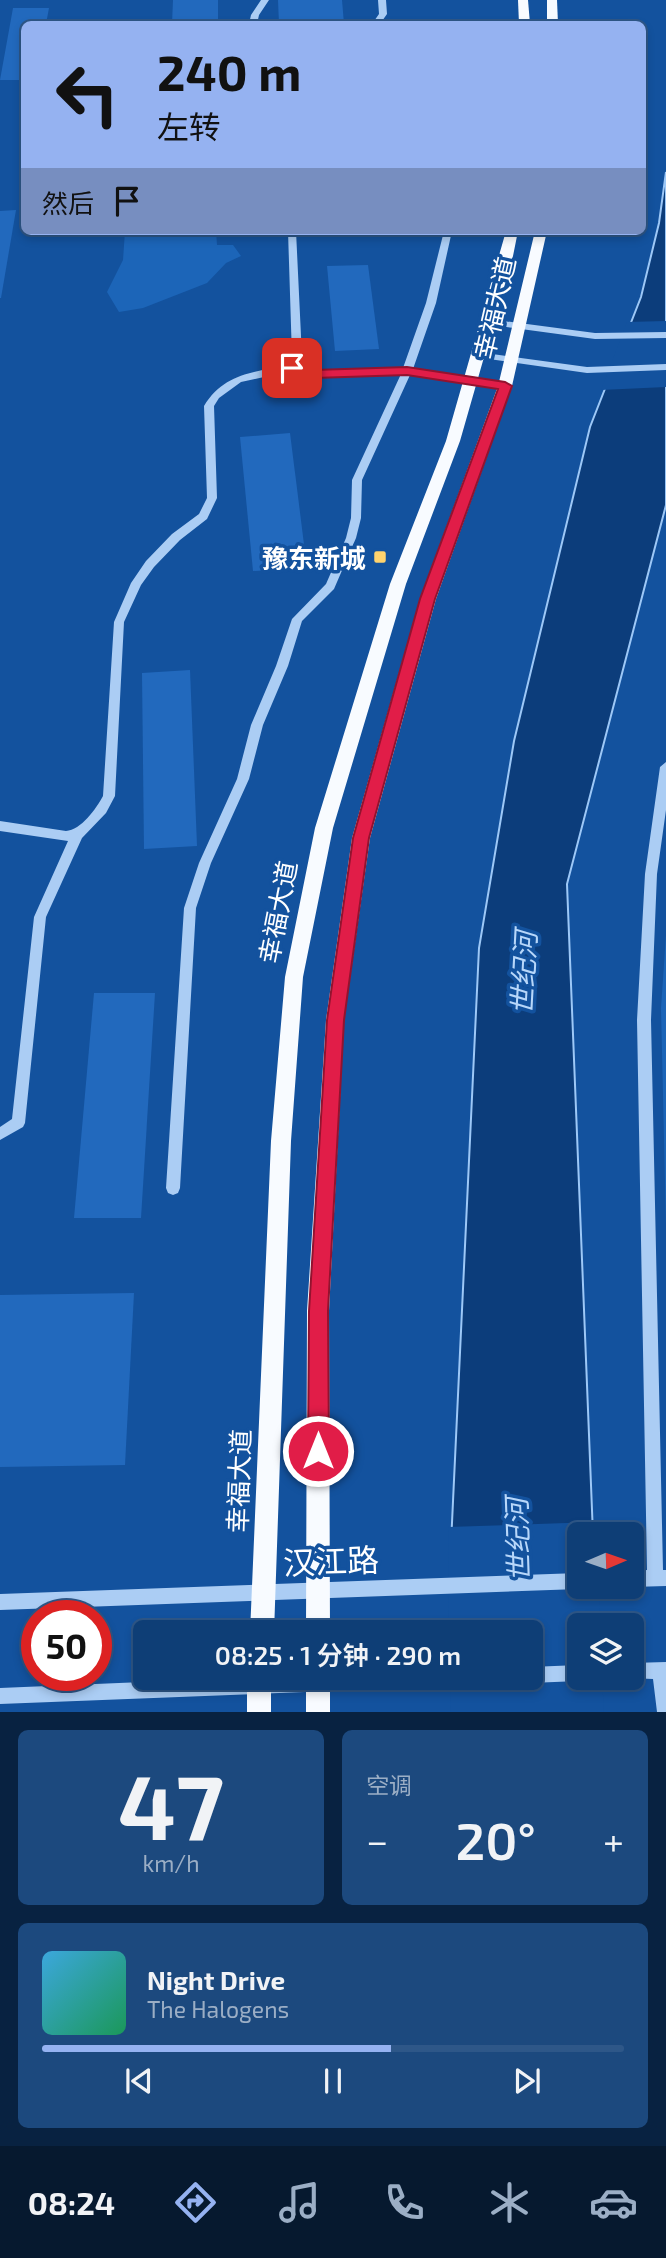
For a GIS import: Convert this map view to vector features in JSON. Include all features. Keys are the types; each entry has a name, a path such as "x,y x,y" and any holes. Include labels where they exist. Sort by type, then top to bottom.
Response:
{"main road":[{"path":"523,0 525,21"},
{"path":"552,0 553,21"},
{"name":"幸福大道","path":"262,1620 281,1141 294,977 324,828 398,584 453,440 511,235"},
{"name":"幸福大道","path":"318,1620 318,1311 335,1020 361,838 428,599 505,386 540,235"},
{"path":"259,1690 259,1712"},
{"path":"318,1690 318,1712"}],"street":[{"path":"254,21 265,0"},
{"path":"378,21 383,14 382,0"},
{"path":"292,235 297,357 292,368"},
{"path":"173,1188 190,908 205,863 243,779 257,725 282,666 297,619 330,586 351,538 356,519 356,480 407,371 431,303 447,235"},
{"path":"488,321 610,336 666,335"},
{"path":"478,355 587,370 666,367"},
{"path":"0,1134 18,1123 40,917 77,835 102,810 109,796 119,622 136,583 150,564 176,537 203,516 212,498 209,406 215,396 238,379 292,368 314,374 407,371 505,386"},
{"path":"661,1579 644,1020 651,874 666,767"},
{"path":"0,826 66,836 77,835"},
{"name":"汉江路","path":"0,1602 567,1581"},
{"path":"644,1671 663,1670 665,1712"},
{"path":"543,1674 567,1673"},
{"path":"0,1696 133,1689"}],"shaded area":[{"path":"125,235 216,235 217,245 233,245 241,256 226,263 207,283 143,308 119,312 107,292 123,260"},
{"path":"666,935 666,1226 661,1008"}],"water":[{"name":"世纪河","path":"666,172 666,505 567,884 592,1522 567,1522 567,1600 579,1600 579,1613 567,1613 567,1639 543,1664 543,1620 453,1620 451,1544 479,948 514,741 590,427 641,297 659,223"}],"pier":[{"path":"666,321 666,387 601,390 627,322"},
{"path":"567,1523 567,1600 599,1600 600,1613 567,1613 567,1690 603,1690 604,1712 451,1712 450,1690 543,1690 543,1620 449,1620 448,1527"}],"building":[{"path":"173,0 218,0 218,21 172,21"},
{"path":"278,0 342,0 344,21 279,21"},
{"path":"13,8 49,8 47,21 21,21 21,80 0,80"},
{"path":"16,210 1,298 0,298 0,211"},
{"path":"368,265 379,349 335,351 327,266"},
{"path":"290,433 307,568 253,571 240,437"},
{"path":"190,670 197,846 144,849 142,673"},
{"path":"94,993 155,993 141,1218 74,1218"},
{"path":"134,1293 125,1465 0,1467 0,1295"}],"place":[{"name":"豫东新城","path":"380,557"}],"route":[{"path":"292,368 314,374 407,371 505,386 428,599 361,838 335,1020 318,1311 318,1451"}]}
